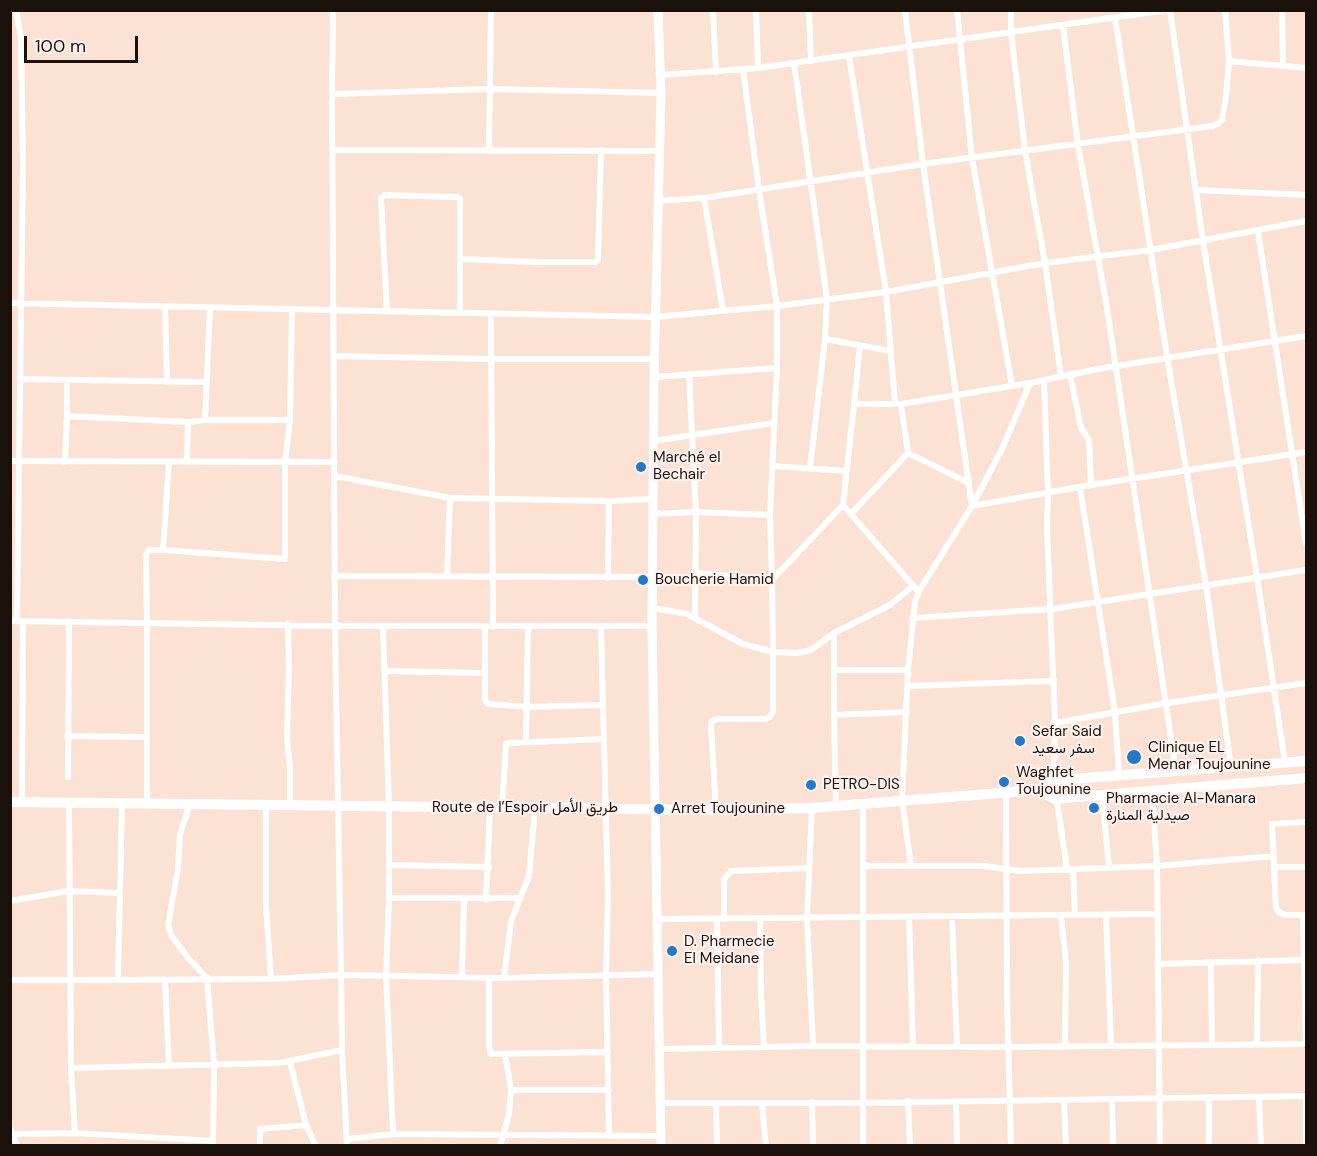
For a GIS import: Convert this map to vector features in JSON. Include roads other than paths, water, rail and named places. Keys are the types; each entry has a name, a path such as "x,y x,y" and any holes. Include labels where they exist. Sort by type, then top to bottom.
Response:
{"highway":[{"name":"Route de l’Espoir طريق الأمل","path":"16,802 716,810 812,808 1038,790 1054,781 1306,761"},
{"path":"1038,790 1055,799 1306,778"}],"main road":[{"path":"658,10 661,93 654,358 652,626 661,1141"}],"street":[{"path":"16,10 21,38 23,163 16,802"},
{"path":"333,10 334,576 342,1050 347,1142 393,1134 609,1135 661,1141"},
{"path":"489,150 491,10"},
{"path":"713,10 716,72"},
{"path":"756,10 758,68"},
{"path":"809,10 811,61"},
{"path":"905,10 923,164 972,506"},
{"path":"957,10 972,158 1012,386"},
{"path":"1011,10 1011,32 1024,151 1045,263 1061,376"},
{"path":"661,75 758,68 1168,10 1284,762"},
{"path":"657,201 704,198 866,175 923,164 1078,145 1220,123 1227,97 1229,61 1225,10"},
{"path":"1282,10 1283,66"},
{"path":"1115,18 1167,357 1206,585 1231,767"},
{"path":"1063,26 1078,145 1099,257 1134,478 1176,772"},
{"path":"849,56 886,292 898,404 908,453"},
{"path":"1229,61 1306,68"},
{"path":"794,63 827,299 825,339 810,468"},
{"path":"716,810 712,721 717,718 765,720 773,711 770,515 777,368 777,306 743,69"},
{"path":"332,94 491,89 661,93"},
{"path":"332,150 658,151"},
{"path":"461,259 534,262 595,262 598,260 601,150"},
{"path":"1196,190 1306,195"},
{"path":"387,312 382,196 457,197 460,202 460,313"},
{"path":"704,198 723,310"},
{"path":"10,303 655,317 777,306 886,292 1045,263 1150,250 1306,222"},
{"path":"1258,232 1294,454 1306,544"},
{"path":"165,307 167,382"},
{"path":"204,420 210,308"},
{"path":"147,803 146,555 149,550 163,550 285,559 285,463 290,420 292,310"},
{"path":"491,314 493,627"},
{"path":"854,404 898,404 1030,383 1167,357 1306,336"},
{"path":"825,339 891,351"},
{"path":"772,580 843,505 860,346"},
{"path":"334,356 492,359 654,358"},
{"path":"654,377 777,368"},
{"path":"1070,374 1081,428 1089,440 1091,485"},
{"path":"689,375 696,512 695,618"},
{"path":"20,379 205,382"},
{"path":"65,462 67,380"},
{"path":"1044,380 1047,529 1054,681 1055,799 1070,869 1076,915"},
{"path":"653,608 677,611 695,618 743,644 772,652 797,653 811,650 834,633 890,606 916,589 972,506 1002,450 1030,383"},
{"path":"67,416 188,422 290,420"},
{"path":"188,422 188,461"},
{"path":"653,441 774,423"},
{"path":"972,506 1306,452"},
{"path":"908,453 969,483"},
{"path":"851,514 908,453"},
{"path":"10,461 335,462"},
{"path":"163,550 169,462"},
{"path":"772,466 846,471"},
{"path":"335,476 450,498 475,500 492,498 609,501 654,499"},
{"path":"1080,487 1115,713 1119,775"},
{"path":"447,576 450,498"},
{"path":"608,578 609,501"},
{"path":"843,505 916,589 912,618 902,800 911,867"},
{"path":"653,514 696,512 770,515"},
{"path":"912,618 1052,609 1306,570"},
{"path":"696,573 772,580"},
{"path":"334,576 654,577"},
{"path":"17,621 382,627 601,628 652,626"},
{"path":"68,777 69,621"},
{"path":"288,624 287,739 290,805"},
{"path":"382,627 389,807 386,975 393,1134"},
{"path":"485,627 485,700 488,704 527,707 603,705"},
{"path":"526,742 528,627"},
{"path":"601,628 608,896 606,976 609,1135"},
{"path":"834,633 836,805"},
{"path":"834,670 909,670"},
{"path":"385,671 485,673"},
{"path":"908,686 1054,681"},
{"path":"1055,723 1167,703 1306,683"},
{"path":"834,715 907,712"},
{"path":"67,736 146,737"},
{"path":"486,900 506,744 604,739"},
{"path":"1006,792 1011,1146"},
{"path":"1152,792 1157,866 1160,1146"},
{"path":"1102,794 1109,867"},
{"path":"118,980 122,803"},
{"path":"13,1134 75,1133 167,1142 213,1143 214,1064 207,978 188,958 168,928 178,869 180,834 190,804"},
{"path":"266,804 266,905 271,979"},
{"path":"862,804 864,866 861,1103 863,1146"},
{"path":"504,978 511,921 529,876 535,808"},
{"path":"812,808 807,918 813,1046"},
{"path":"69,810 71,1068 75,1133"},
{"path":"660,1049 764,1046 1008,1047 1306,1044 1303,960 1305,915 1285,915 1276,908 1272,824 1306,822"},
{"path":"864,866 984,866 1007,870 1070,869 1157,866 1274,856"},
{"path":"388,865 489,867"},
{"path":"1274,867 1306,867"},
{"path":"719,1047 721,919 724,879 731,871 809,868"},
{"path":"10,901 69,891 120,893"},
{"path":"389,898 486,900 521,898"},
{"path":"462,977 464,899"},
{"path":"657,919 1157,914"},
{"path":"1106,915 1111,1045"},
{"path":"1061,916 1066,962 1065,1046"},
{"path":"909,917 913,1046"},
{"path":"952,917 957,1046"},
{"path":"760,918 764,1046"},
{"path":"1257,1044 1258,960"},
{"path":"1158,964 1303,960"},
{"path":"1211,962 1212,1045"},
{"path":"10,980 271,979 341,975 504,978 659,974"},
{"path":"489,978 489,1051 494,1055 608,1052"},
{"path":"165,980 169,1066"},
{"path":"71,1068 290,1062 342,1050"},
{"path":"500,1146 509,1114 511,1090 505,1054"},
{"path":"290,1062 306,1125 316,1146"},
{"path":"511,1090 609,1090"},
{"path":"1259,1096 1261,1146"},
{"path":"662,1103 861,1103 1306,1096 1306,1146"},
{"path":"1209,1097 1209,1146"},
{"path":"1064,1100 1066,1146"},
{"path":"1112,1100 1113,1146"},
{"path":"908,1101 910,1146"},
{"path":"956,1101 957,1146"},
{"path":"812,1102 813,1146"},
{"path":"716,1103 717,1146"},
{"path":"762,1103 766,1146"},
{"path":"260,1146 260,1129 306,1125"},
{"path":"10,1126 16,1146"}],"place":[{"name":"Marché el Bechair","path":"641,467"},
{"name":"Boucherie Hamid","path":"643,580"},
{"name":"Sefar Said سفر سعيد","path":"1020,741"},
{"name":"Clinique EL Menar Toujounine","path":"1134,757"},
{"name":"Waghfet Toujounine","path":"1004,782"},
{"name":"PETRO-DIS","path":"811,785"},
{"name":"Pharmacie Al-Manara صيدلية المنارة","path":"1094,808"},
{"name":"Arret Toujounine","path":"659,809"},
{"name":"D. Pharmecie El Meidane","path":"672,951"}]}
